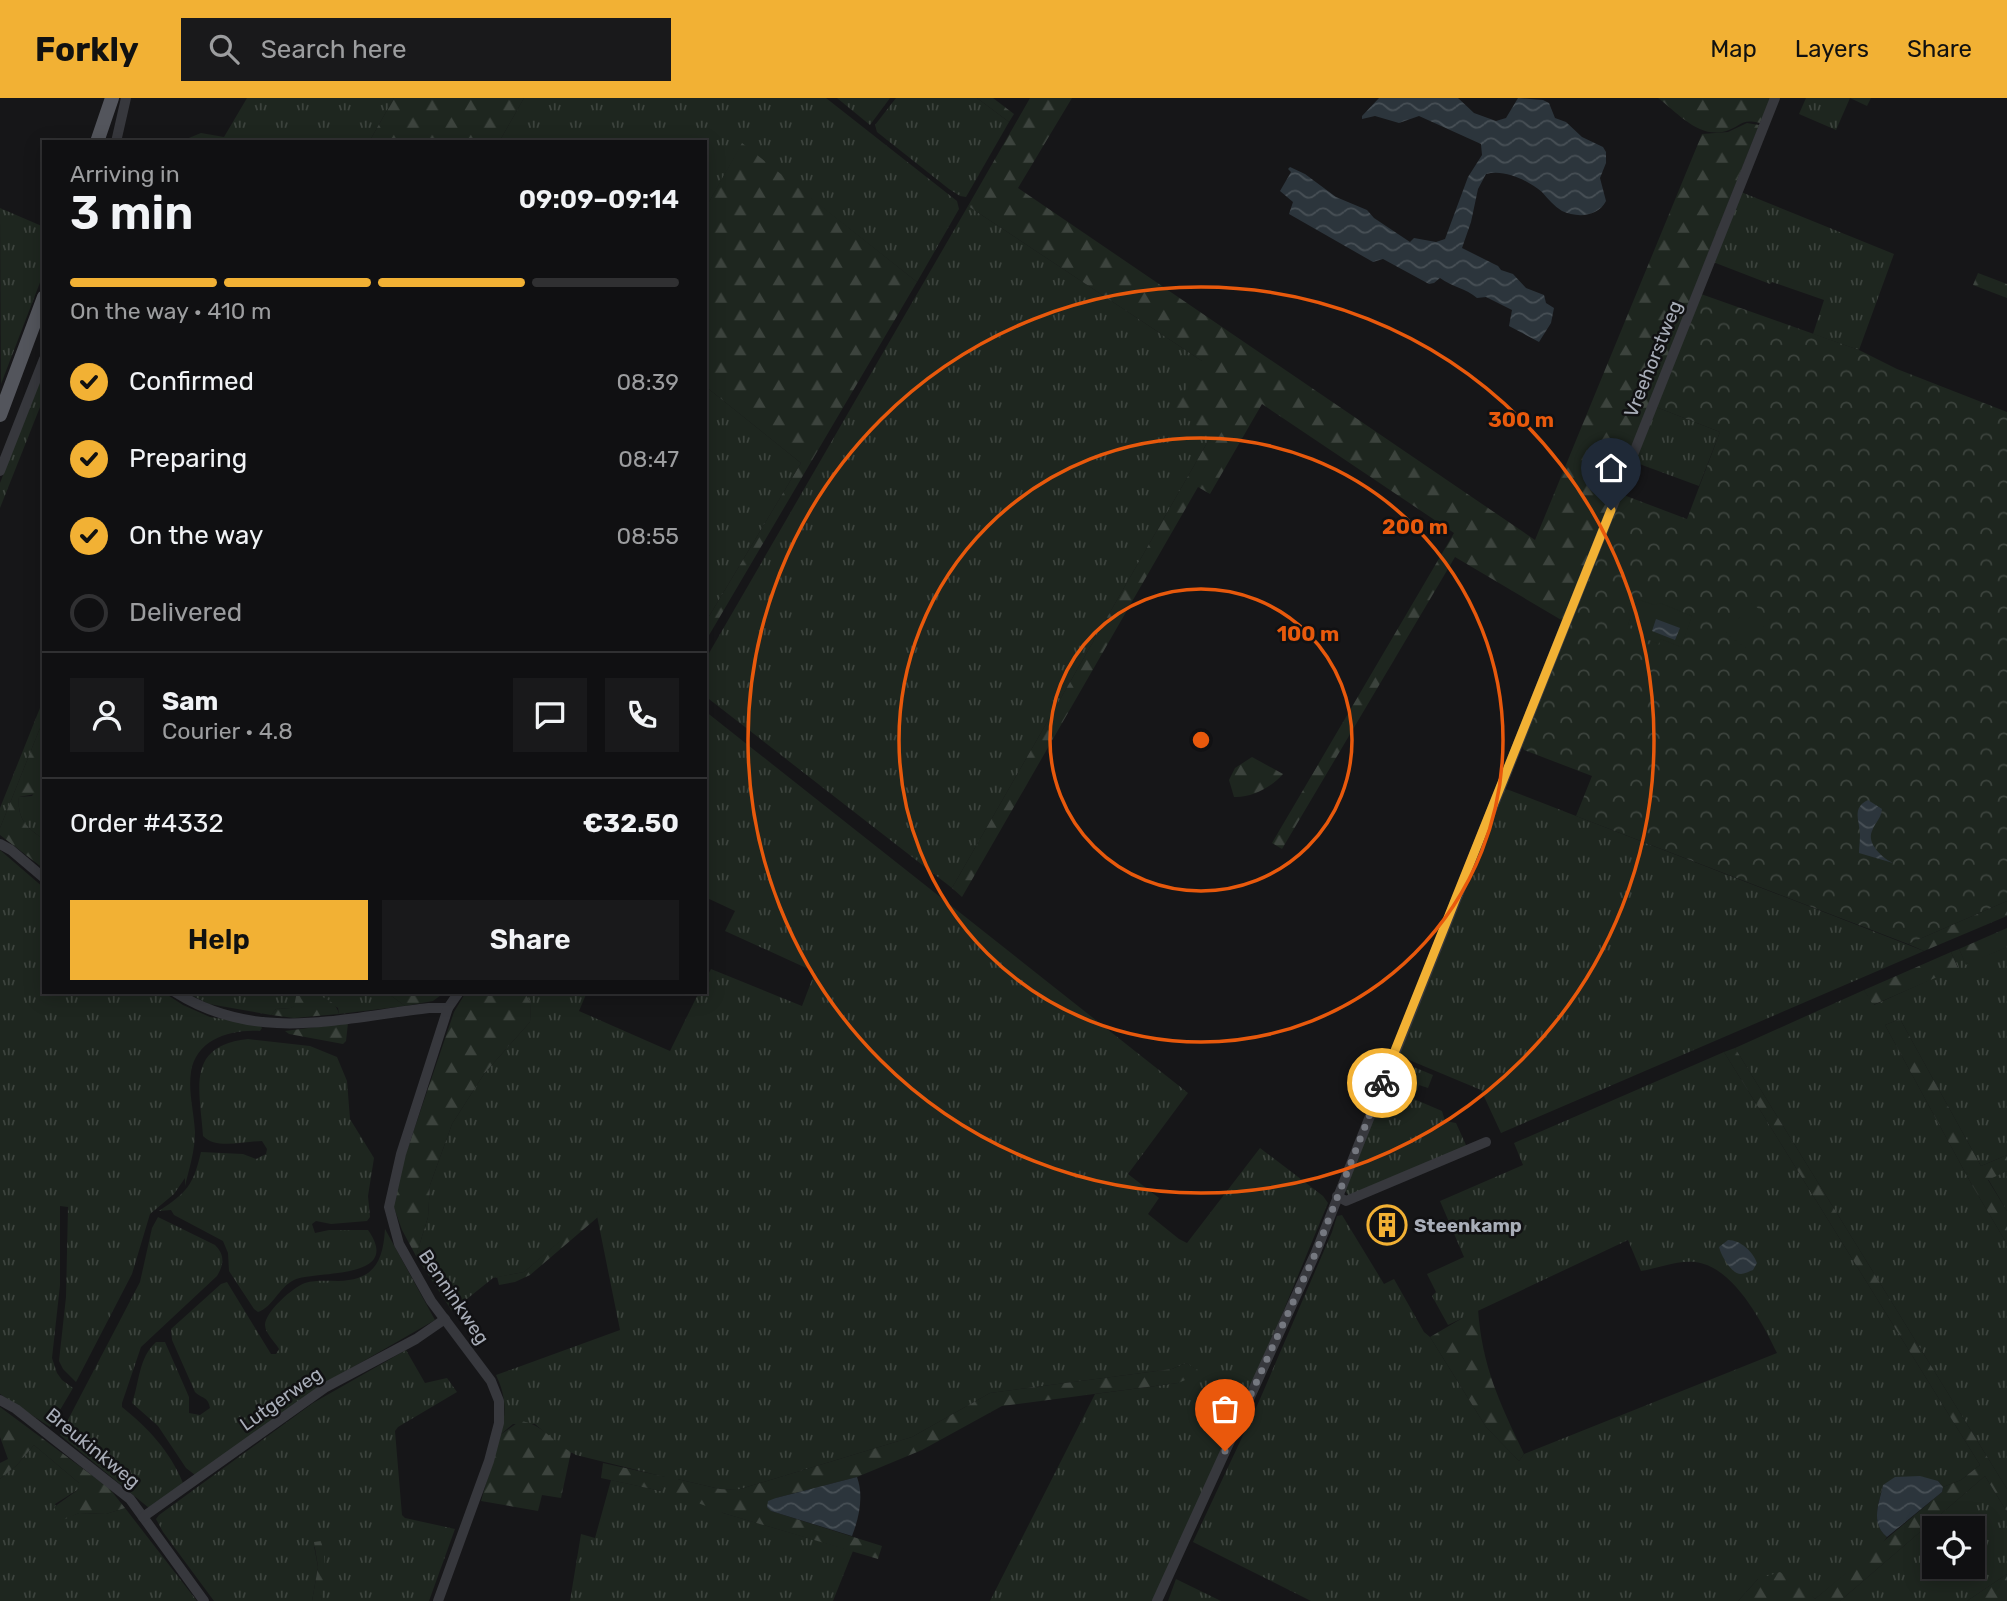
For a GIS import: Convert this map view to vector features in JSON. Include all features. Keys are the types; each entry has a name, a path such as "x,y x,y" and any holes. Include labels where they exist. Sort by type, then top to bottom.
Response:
{"main road":[{"path":"98,140 112,98"},
{"path":"104,140 112,98"},
{"path":"0,415 41,312"}],"street":[{"path":"116,140 126,98"},
{"name":"Vreehorstweg","path":"1157,1601 1316,1252 1775,98"},
{"path":"0,471 42,364"},
{"path":"0,844 42,876"},
{"path":"179,994 232,1018 286,1025 448,1008"},
{"name":"Benninkweg","path":"439,1601 489,1461 499,1423 499,1401 491,1381 431,1301 399,1244 388,1207 401,1154 448,1008 458,994"},
{"path":"1337,1196 1346,1201 1486,1142"},
{"name":"Lutgerweg","path":"143,1517 326,1387 416,1339 445,1319"},
{"name":"Breukinkweg","path":"0,1400 16,1409 130,1499 204,1601"}],"green space":[{"path":"247,98 394,98 370,140 184,140 201,133 224,137"},
{"path":"394,98 524,98 500,140 370,140"},
{"path":"524,98 826,98 957,201 959,209 917,282 742,144 707,205 707,140 500,140"},
{"path":"837,98 890,98 870,125"},
{"path":"896,98 977,98 1009,122 966,197 949,189 877,132 875,125"},
{"path":"977,98 993,98 1014,114 1009,122"},
{"path":"1030,98 1072,98 1018,188 1535,540 1702,134 1728,132 1747,123 1759,125 1563,621 1455,557 1282,849 1272,843 1454,533 1262,404 1210,494 1198,487 962,897 952,888 1211,436 1174,410 1202,361 968,206"},
{"path":"1658,98 1771,98 1760,123 1746,122 1729,130 1709,132 1682,118"},
{"path":"1806,98 1850,98 1836,130 1799,114"},
{"path":"1850,98 1871,98 1867,106"},
{"path":"742,143 917,282 707,639 707,620 801,463 707,388 707,205"},
{"path":"1741,192 1894,254 1859,350 1813,334 1824,300 1772,282 1770,284 1713,262"},
{"path":"968,206 1202,361 1211,436 952,888 707,698 707,657"},
{"path":"0,208 42,226 42,277 1,384"},
{"path":"1978,273 2007,284 2007,298 1973,285"},
{"path":"1701,294 1859,350 1897,369 2007,412 2007,901 1908,944 1576,816 1592,776 1524,750 1521,745 1621,494 1687,519 1720,432 1656,407"},
{"path":"42,374 42,402 0,508 0,483"},
{"path":"707,388 801,463 707,620"},
{"path":"1656,407 1720,432 1699,486 1634,462"},
{"path":"1637,599 1654,605 1660,603 1692,616 1681,647 1661,639 1659,644 1644,638 1647,632 1628,624"},
{"path":"1752,603 1770,619 1745,648 1726,633"},
{"path":"42,703 42,723 0,828 0,808"},
{"path":"707,713 1188,1093 1128,1174 1159,1198 1148,1214 1179,1239 1187,1243 1260,1148 1323,1196 1328,1203 1264,1358 1153,1601 990,1601 1095,1394 1178,1383 1197,1370 1186,1363 1172,1369 990,1393 912,1437 737,1490 677,1479 723,1513 853,1551 833,1601 570,1601 581,1534 595,1538 611,1480 661,1491 665,1477 576,1455 560,1446 535,1424 513,1424 500,1435 504,1405 496,1375 620,1330 596,1211 524,1272 493,1278 452,1311 416,1256 428,1217 430,1185 452,1124 484,1074 530,1022 531,1003 525,994 586,994 579,1011 670,1051 698,994 707,994 707,976 711,969 802,1006 815,972 725,931 735,911 707,898"},
{"path":"42,723 42,784 35,794 19,797 19,804 24,822 42,838 42,867 0,835 0,828"},
{"path":"1252,757 1283,774 1261,791 1234,797 1229,780 1235,768"},
{"path":"42,784 42,838 32,831 21,817 19,797 32,796"},
{"path":"1503,789 1924,951 1501,1133 1481,1090 1398,1053"},
{"path":"0,850 42,886 42,994 166,994 210,1017 260,1025 262,1028 260,1031 238,1032 216,1038 200,1051 194,1061 190,1087 195,1139 185,1186 185,1178 174,1194 150,1214 132,1274 76,1382 59,1361 66,1297 68,1207 60,1206 60,1285 52,1358 57,1373 73,1388 50,1427 0,1394"},
{"path":"2007,901 2007,916 1924,951 1908,944"},
{"path":"2007,928 2007,947 1966,965 1959,949"},
{"path":"2007,947 2007,1155 1981,1166 1900,1019 1885,1025 2007,1244 2007,1489 1735,1048 1864,990 1874,1005 1958,967 1951,952 1959,949 1966,964"},
{"path":"1951,952 1958,968 1873,1005 1864,990"},
{"path":"189,994 297,994 295,1006 276,1009 271,1015 209,1004"},
{"path":"297,994 312,994 328,1000 337,1008 339,1014 294,1018 271,1015 276,1009 294,1006"},
{"path":"314,994 389,994 405,1006 339,1014 338,1008"},
{"path":"389,994 442,994 433,1001 405,1006"},
{"path":"465,994 525,994 531,1003 530,1022 484,1074 452,1124 430,1185 428,1217 416,1256 402,1230 392,1202 454,1012"},
{"path":"1900,1019 1981,1166 2007,1155 2007,1171 1988,1180 2007,1211 2007,1244 1885,1025"},
{"path":"348,1023 346,1041 343,1044 285,1031"},
{"path":"248,1039 310,1046 337,1057 347,1081 350,1119 374,1158 368,1196 370,1217 367,1221 331,1224 316,1221 312,1224 315,1233 329,1230 368,1230 376,1246 375,1258 366,1266 352,1270 294,1280 284,1287 268,1306 258,1312 229,1271 228,1253 223,1241 174,1215 171,1210 159,1211 188,1187 201,1152 243,1154 256,1159 266,1154 267,1149 262,1141 223,1144 203,1136 199,1086 205,1060 214,1050 228,1043"},
{"path":"1735,1048 2007,1489 2007,1512 1985,1476 1939,1516 1922,1516 1922,1530 1840,1601 1738,1601 1758,1579 1780,1572 1815,1599 1942,1492 1943,1487 1961,1480 1980,1465 1724,1052"},
{"path":"1724,1052 1980,1465 1961,1480 1943,1487 1938,1481 1883,1485 1877,1519 1887,1537 1815,1599 1810,1595 1758,1579 1738,1601 1311,1601 1193,1542 1260,1399 1337,1216 1342,1215 1384,1284 1394,1279 1424,1332 1430,1337 1486,1427 1519,1461 1524,1454 1777,1353 1745,1297 1722,1274 1695,1262 1675,1263 1641,1271 1628,1240 1448,1325 1432,1296 1436,1292 1427,1274 1464,1257 1440,1201 1523,1165 1514,1143"},
{"path":"1399,1061 1433,1075 1428,1088 1419,1085 1414,1099 1442,1111 1445,1121 1456,1123 1465,1148 1349,1196 1345,1191 1395,1062"},
{"path":"2007,1171 2007,1211 1988,1179"},
{"path":"596,1210 598,1217 530,1275 499,1285 497,1277 524,1272"},
{"path":"158,1217 215,1245 221,1252 222,1260 217,1276 141,1347 122,1403 122,1407 141,1423 165,1450 183,1483 149,1508 60,1435 140,1282 152,1228"},
{"path":"385,1229 435,1320 341,1374 195,1475 186,1468 158,1426 132,1403 143,1363 150,1349 156,1342 165,1342 189,1397 189,1413 200,1415 210,1408 209,1404 195,1392 172,1340 171,1329 221,1284 227,1282 271,1354 276,1354 279,1349 265,1328 266,1320 274,1307 305,1283 350,1280 368,1273 379,1260"},
{"path":"1478,1309 1488,1367 1524,1454 1519,1461 1486,1427 1430,1337"},
{"path":"406,1350 425,1383 447,1378 457,1392 395,1431 402,1515 405,1518 455,1529 429,1601 321,1601 324,1557 314,1546 318,1567 312,1601 214,1601 163,1532 156,1519 159,1515 313,1403"},
{"path":"1186,1363 1198,1370 1190,1378 1178,1383 1002,1406 922,1450 857,1477 776,1498 771,1511 882,1546 878,1559 723,1513 676,1494 677,1479 737,1490 912,1437 990,1393 1172,1369"},
{"path":"0,1407 109,1488 125,1508 106,1514 79,1513 61,1521 54,1507 79,1489 79,1483 34,1445 17,1465 0,1479 0,1463 8,1459 0,1437"},
{"path":"520,1421 541,1429 571,1452 561,1498 542,1495 538,1511 481,1501 500,1435"},
{"path":"34,1445 79,1483 79,1489 55,1504 61,1520 79,1513 106,1514 125,1508 197,1601 0,1601 0,1479 17,1465"},
{"path":"603,1463 666,1477 661,1491 601,1478"},
{"path":"1985,1476 2007,1512 2007,1574 1967,1601 1840,1601 1922,1530 1922,1579 1985,1579 1985,1516 1939,1516"},
{"path":"321,1541 324,1578 321,1601 312,1601 318,1567 314,1542"},
{"path":"2007,1574 2007,1601 1967,1601"},
{"path":"1176,1579 1221,1601 1168,1601"}],"water":[{"path":"1379,98 1458,98 1474,113 1496,121 1506,118 1518,98 1543,100 1549,103 1555,118 1566,122 1582,137 1603,147 1606,163 1600,178 1606,201 1593,213 1574,215 1562,211 1542,192 1508,174 1486,174 1478,189 1462,248 1513,274 1526,288 1544,295 1546,303 1554,308 1551,323 1539,342 1509,326 1512,310 1486,297 1477,298 1440,278 1429,284 1383,259 1373,262 1289,214 1293,202 1280,191 1291,172 1288,169 1290,167 1305,174 1336,197 1367,210 1374,218 1410,242 1414,238 1436,242 1445,239 1468,177 1482,155 1481,144 1419,116 1399,123 1375,116 1362,119"},
{"path":"1656,619 1680,628 1675,640 1652,631"},
{"path":"1868,800 1882,809 1872,831 1871,841 1881,855 1893,863 1859,853 1858,811"},
{"path":"1728,1240 1742,1244 1753,1255 1757,1263 1753,1270 1741,1274 1730,1268 1719,1247"},
{"path":"1920,1476 1938,1481 1943,1487 1942,1492 1887,1537 1877,1519 1883,1485 1895,1477"},
{"path":"857,1477 860,1507 852,1536 771,1511 767,1507 768,1501 776,1498"}],"way so far":[{"path":"1225,1451 1316,1252 1382,1083"}],"place":[{"name":"Steenkamp","path":"1387,1225"}],"route":[{"path":"1382,1083 1611,510"}]}
